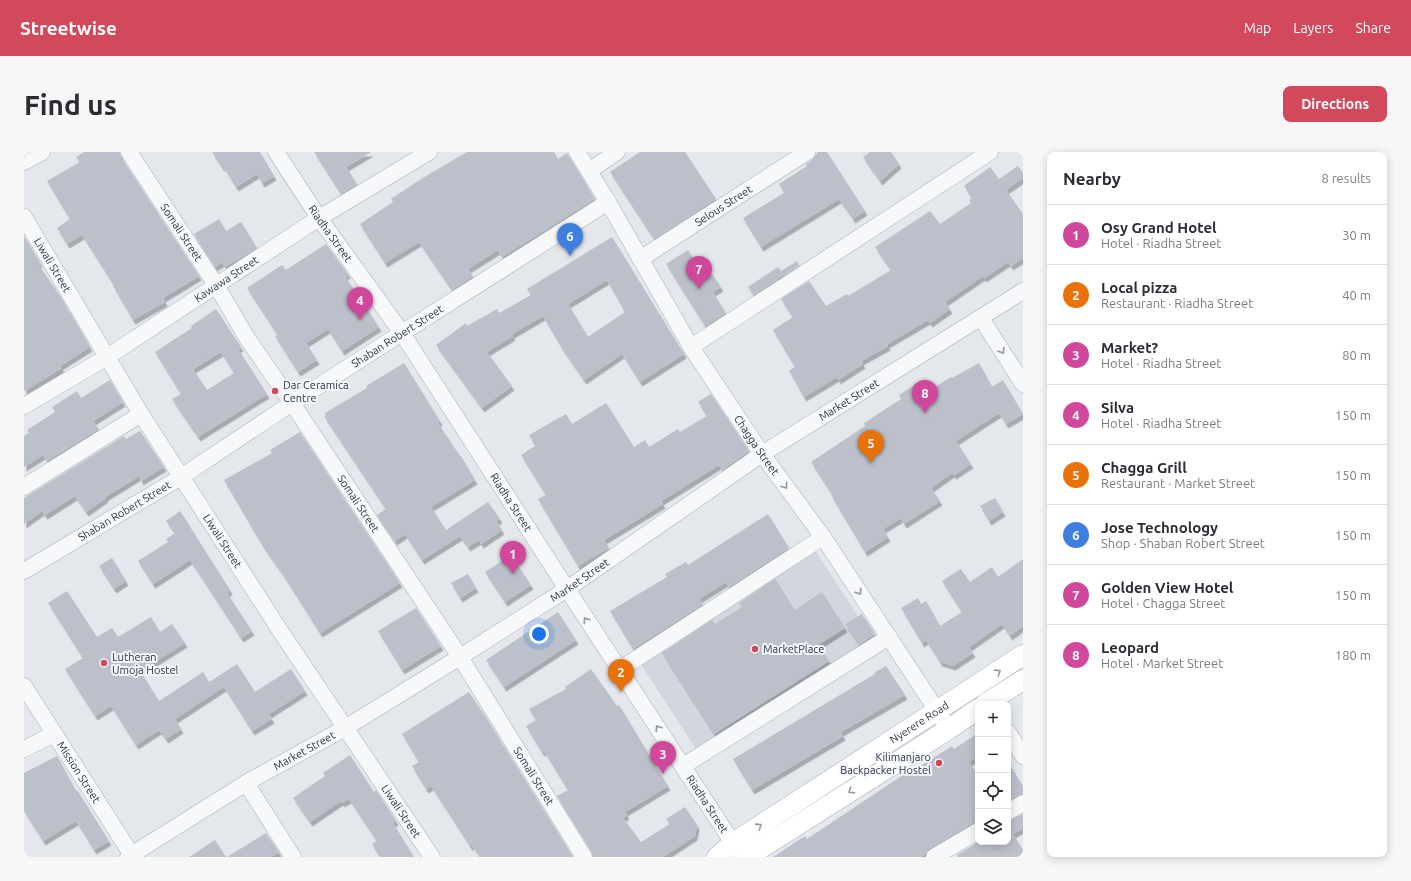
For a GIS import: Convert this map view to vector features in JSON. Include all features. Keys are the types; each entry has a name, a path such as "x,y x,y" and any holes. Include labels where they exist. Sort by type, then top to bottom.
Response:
{"main road":[{"name":"Nyerere Road","path":"717,857 737,850 937,711 1023,655"},
{"name":"Nyerere Road","path":"991,701 1023,680"},
{"name":"Nyerere Road","path":"747,857 975,711"}],"street":[{"path":"24,162 42,152"},
{"name":"Somali Street","path":"129,152 216,285 247,338 292,403 460,657 584,857"},
{"name":"Riadha Street","path":"276,152 319,218 402,333 737,850"},
{"name":"Kawawa Street","path":"24,406 107,357 319,218 430,152"},
{"name":"Chagga Street","path":"577,152 608,202 691,347 762,454 823,537 949,729"},
{"path":"589,171 617,152"},
{"name":"Selous Street","path":"640,259 806,152"},
{"path":"691,347 990,152"},
{"name":"Shaban Robert Street","path":"24,571 181,477 292,403 608,202"},
{"name":"Liwali Street","path":"24,217 141,414 181,477 281,632 432,857"},
{"name":"Market Street","path":"131,856 246,783 345,728 460,657 567,589 762,454 1023,291"},
{"path":"981,318 1023,384"},
{"path":"24,487 141,414"},
{"path":"619,670 823,537"},
{"path":"682,766 888,637"},
{"path":"978,684 985,701"},
{"name":"Mission Street","path":"24,686 131,856"},
{"path":"24,749 54,734"},
{"path":"1011,737 1023,756"},
{"path":"246,783 293,857"},
{"path":"1011,810 1023,803"},
{"path":"934,857 975,833"}],"shaded area":[{"name":"MarketPlace","path":"815,550 872,638 696,749 639,661"}],"building":[{"path":"84,152 120,152 121,157 199,276 163,298 165,302 133,320 113,286 114,285 82,235 67,244 57,228 70,219 47,181 80,162 76,157"},
{"path":"212,152 260,152 274,176 262,183 257,174 236,187"},
{"path":"314,152 371,152 346,167 357,184 341,194"},
{"path":"467,152 554,152 558,159 567,153 595,199 502,257 498,250 468,269 473,276 452,290 419,242 385,263 360,224 393,202 391,199 421,179"},
{"path":"640,152 685,152 716,199 654,239 610,172"},
{"path":"818,152 827,152 865,211 853,219 839,199 761,247 743,218 784,193 779,184 807,166 806,164 812,160"},
{"path":"870,152 891,152 899,164 880,181 863,157"},
{"path":"1018,166 1023,173 1023,178 1006,190 1023,214 1023,258 1011,266 1008,262 984,278 983,276 945,302 950,309 930,323 928,320 887,344 888,346 861,361 863,364 838,380 837,377 804,397 789,371 795,367 773,330 793,317 781,299 809,281 826,306 847,294 848,296 891,270 875,247 930,211 940,224 971,203 969,200 972,198 964,186 990,167 999,179"},
{"path":"219,219 226,231 241,222 257,248 225,267 222,262 215,267 194,234"},
{"path":"24,236 40,263 38,264 59,294 90,347 60,366 62,368 24,391"},
{"path":"612,237 684,354 640,382 622,354 584,380 563,350 543,316 512,334 513,336 487,352 512,386 482,408 436,345 466,323 467,326 497,309 499,313 531,295 527,289","holes":["607,280 625,312 588,337 568,304"]},
{"path":"326,244 348,274 345,276 379,327 342,351 328,329 306,343 317,360 298,372 275,336 278,335 247,288 282,265 286,270"},
{"path":"688,250 706,279 712,274 721,287 713,292 726,313 705,326 666,264"},
{"path":"797,261 799,265 754,295 748,287 778,267 781,271"},
{"path":"216,309 241,347 238,349 267,394 198,437 172,399 181,394 155,352 192,328 191,326","holes":["221,352 234,373 207,390 193,369"]},
{"path":"404,363 440,421 438,423 461,456 475,480 431,507 446,530 488,502 500,519 496,521 502,530 481,544 479,540 468,547 460,536 422,560 405,534 395,541 377,515 386,509 324,416 326,415 325,413 367,388 366,386"},
{"path":"979,363 992,387 1003,380 1023,414 1006,424 999,413 956,441 971,464 954,475 952,473 931,488 940,501 904,524 901,518 883,529 888,537 865,552 831,495 832,494 811,462 865,426 864,423 901,399 899,395 919,382 926,393 951,377 952,378"},
{"path":"110,380 123,402 93,421 99,429 47,461 43,455 24,467 24,436 29,433 27,430 55,412 52,407 77,391 81,398"},
{"path":"711,394 749,451 722,470 719,465 661,501 663,504 604,540 609,548 578,566 538,499 546,495 521,455 535,446 529,435 566,414 572,424 606,403 634,447 645,440 649,447 678,429 680,432 707,416 698,402"},
{"path":"140,431 164,467 141,481 139,476 105,497 106,498 86,512 75,496 45,515 42,511 24,524 24,498 124,436 126,439"},
{"path":"300,432 400,583 320,633 282,573 264,548 224,480 272,453 270,450"},
{"path":"995,498 1003,512 989,521 980,506"},
{"path":"180,511 230,590 227,593 252,631 241,638 190,560 153,584 138,561 168,542 166,539 175,533 166,521"},
{"path":"768,514 789,548 729,587 726,582 699,599 703,604 633,649 610,611 667,577 665,574 686,562 688,565"},
{"path":"511,555 531,585 505,602 485,572"},
{"path":"112,558 126,581 114,589 99,566"},
{"path":"1023,559 1023,626 1010,636 1002,624 969,647 973,653 953,666 940,662 926,640 922,643 901,608 918,598 921,604 926,601 940,626 962,612 942,581 961,569 970,582 992,567 998,577"},
{"path":"468,574 476,588 460,598 451,583"},
{"name":"MarketPlace","path":"775,579 795,610 822,592 845,628 818,645 829,661 714,734 662,653 712,620 715,624 742,607 739,603"},
{"path":"67,591 97,637 112,628 118,637 151,617 160,632 172,624 185,643 140,671 159,701 203,672 209,682 237,664 255,692 291,669 305,691 269,714 272,719 252,731 224,687 175,719 181,729 166,739 159,730 136,745 111,706 95,716 65,669 83,658 48,603"},
{"path":"416,608 441,646 402,670 378,631"},
{"path":"558,612 576,640 504,687 486,660"},
{"path":"862,614 875,634 859,645 845,624"},
{"path":"886,666 905,695 841,732 843,736 752,790 733,759"},
{"path":"591,669 617,706 619,705 668,786 625,812 627,815 623,818 641,842 670,824 666,819 685,807 697,825 695,836 663,857 593,857 592,852 557,796 568,790 544,751 542,752 526,726 536,720 529,709 566,689 565,687"},
{"path":"469,692 573,857 480,857 472,845 470,846 431,786 426,789 412,766 419,762 402,734"},
{"path":"975,735 975,758 969,762 975,771 975,823 929,849 921,857 773,857 805,836 807,839 912,769 913,771 952,746 954,749"},
{"path":"350,755 374,792 376,790 396,821 393,823 414,857 380,857 372,844 377,841 349,799 342,803 341,801 310,822 293,798 325,776 323,773"},
{"path":"57,756 76,791 77,790 109,841 94,850 76,821 43,841 24,811 24,773"},
{"path":"1011,767 1023,786 1023,794 1011,800"},
{"path":"1023,814 1023,828 1013,834 1023,850 1023,857 958,857 957,855 975,844 1011,845 1011,820"},
{"path":"266,833 279,852 271,857 227,857"},
{"path":"215,840 226,857 189,857"}],"place":[{"name":"Jose Technology","path":"570,256"},
{"name":"Golden View Hotel","path":"699,289"},
{"name":"Silva","path":"360,320"},
{"name":"Dar Ceramica Centre","path":"275,391"},
{"name":"Leopard","path":"925,413"},
{"name":"Chagga Grill","path":"871,463"},
{"name":"Osy Grand Hotel","path":"513,574"},
{"name":"MarketPlace","path":"755,649"},
{"name":"Lutheran Umoja Hostel","path":"104,663"},
{"name":"Local pizza","path":"621,692"},
{"name":"Kilimanjaro Backpacker Hostel","path":"939,763"},
{"name":"Market?","path":"663,774"}]}
